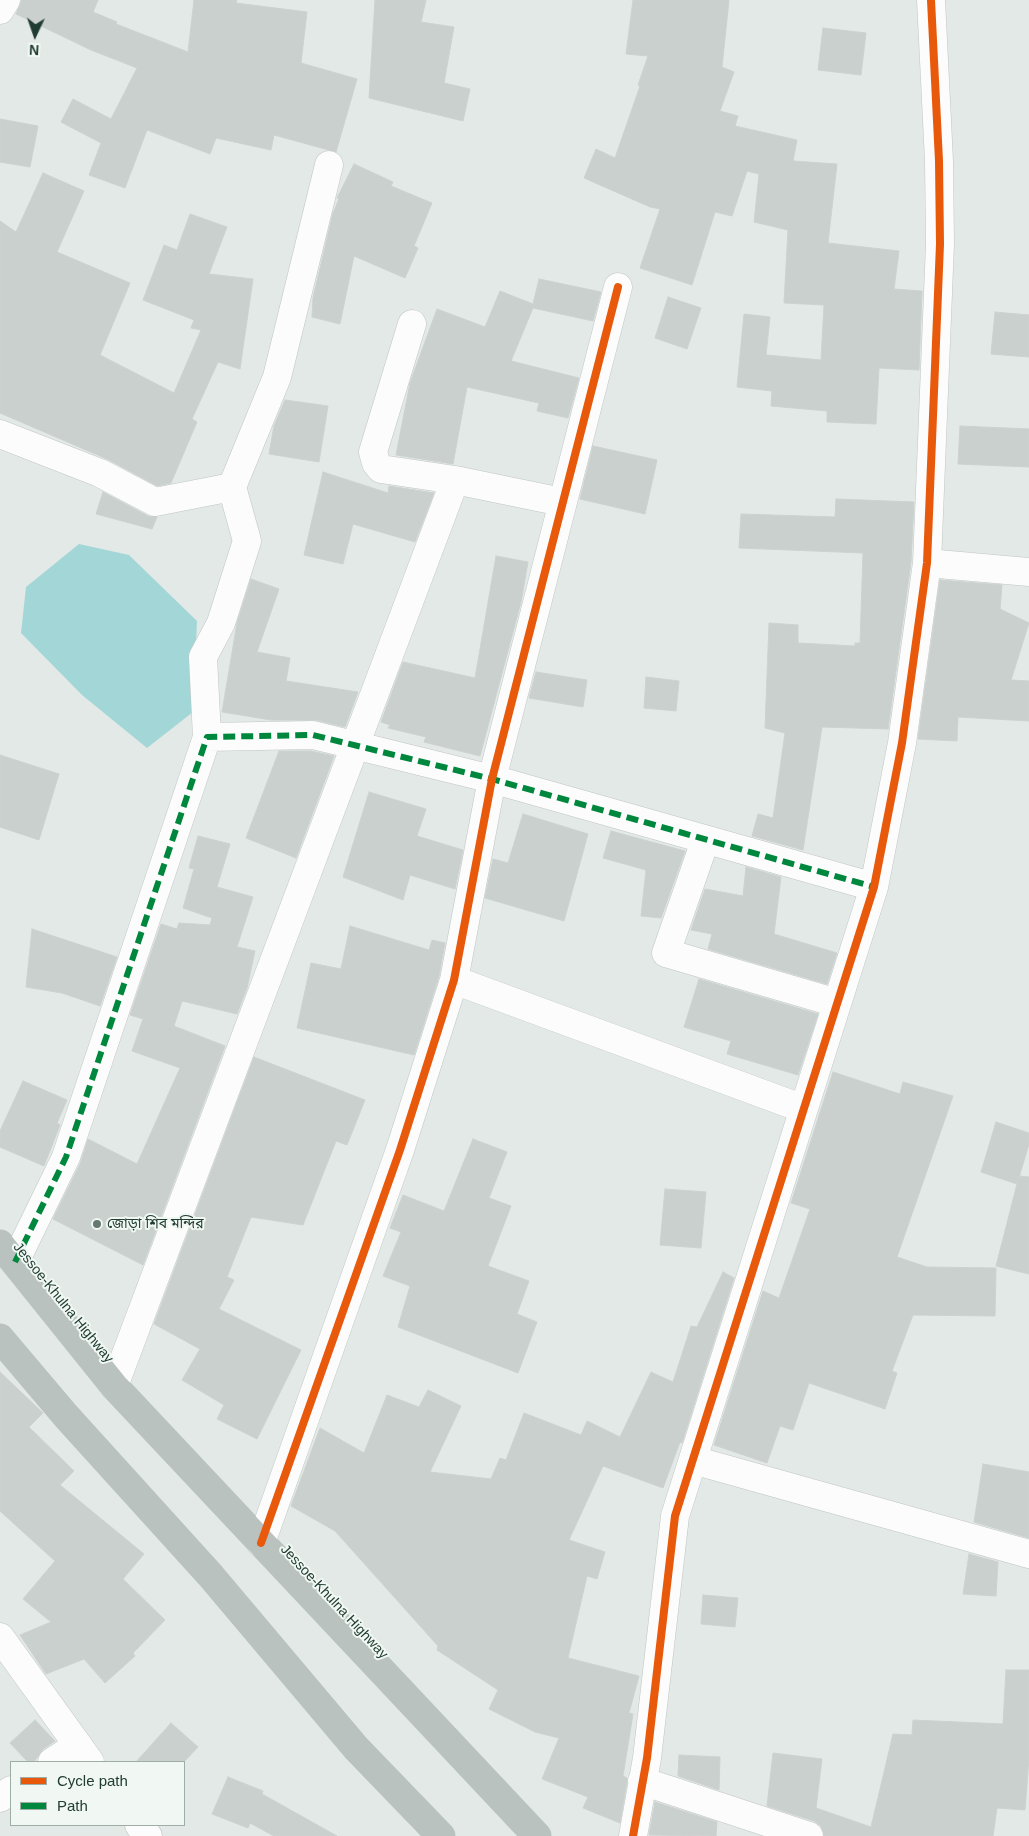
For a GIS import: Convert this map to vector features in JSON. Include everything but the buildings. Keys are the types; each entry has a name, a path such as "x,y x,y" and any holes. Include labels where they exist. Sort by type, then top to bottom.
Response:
{"highway":[{"name":"Jessoe-Khulna Highway","path":"7,1253 114,1386 537,1836"},
{"path":"0,1338 66,1416 211,1576 356,1748 441,1836"}],"street":[{"path":"0,10 6,0"},
{"path":"633,1836 648,1748 675,1516 874,887 902,743 927,563 940,244 939,161 931,0"},
{"path":"7,1253 66,1157 207,737 202,657 221,623 247,541 232,486 277,377 329,165"},
{"path":"262,1542 400,1150 454,980 492,779 618,287"},
{"path":"412,324 373,452 376,463 381,469 455,480 562,502"},
{"path":"0,434 100,473 155,502 232,486"},
{"path":"114,1386 455,480"},
{"path":"927,563 1029,572"},
{"path":"207,737 313,735 492,779 705,841 874,887"},
{"path":"705,841 666,953 838,1003"},
{"path":"454,980 804,1109"},
{"path":"693,1460 1029,1554"},
{"path":"0,1636 84,1754 56,1761"},
{"path":"642,1780 809,1836"},
{"path":"140,1826 148,1836"}],"water":[{"path":"79,544 129,555 197,621 193,712 147,748 82,695 21,633 26,587"}],"marked path":[{"path":"15,1262 66,1157 207,737 313,735 492,779 874,887"}],"cycle path":[{"path":"633,1836 647,1758 675,1516 874,887 902,743 927,563 940,244 939,161 931,0"},
{"path":"261,1543 400,1150 454,980 492,779 618,287"}],"place":[{"name":"জোড়া শিব মন্দির","path":"97,1224"}]}
